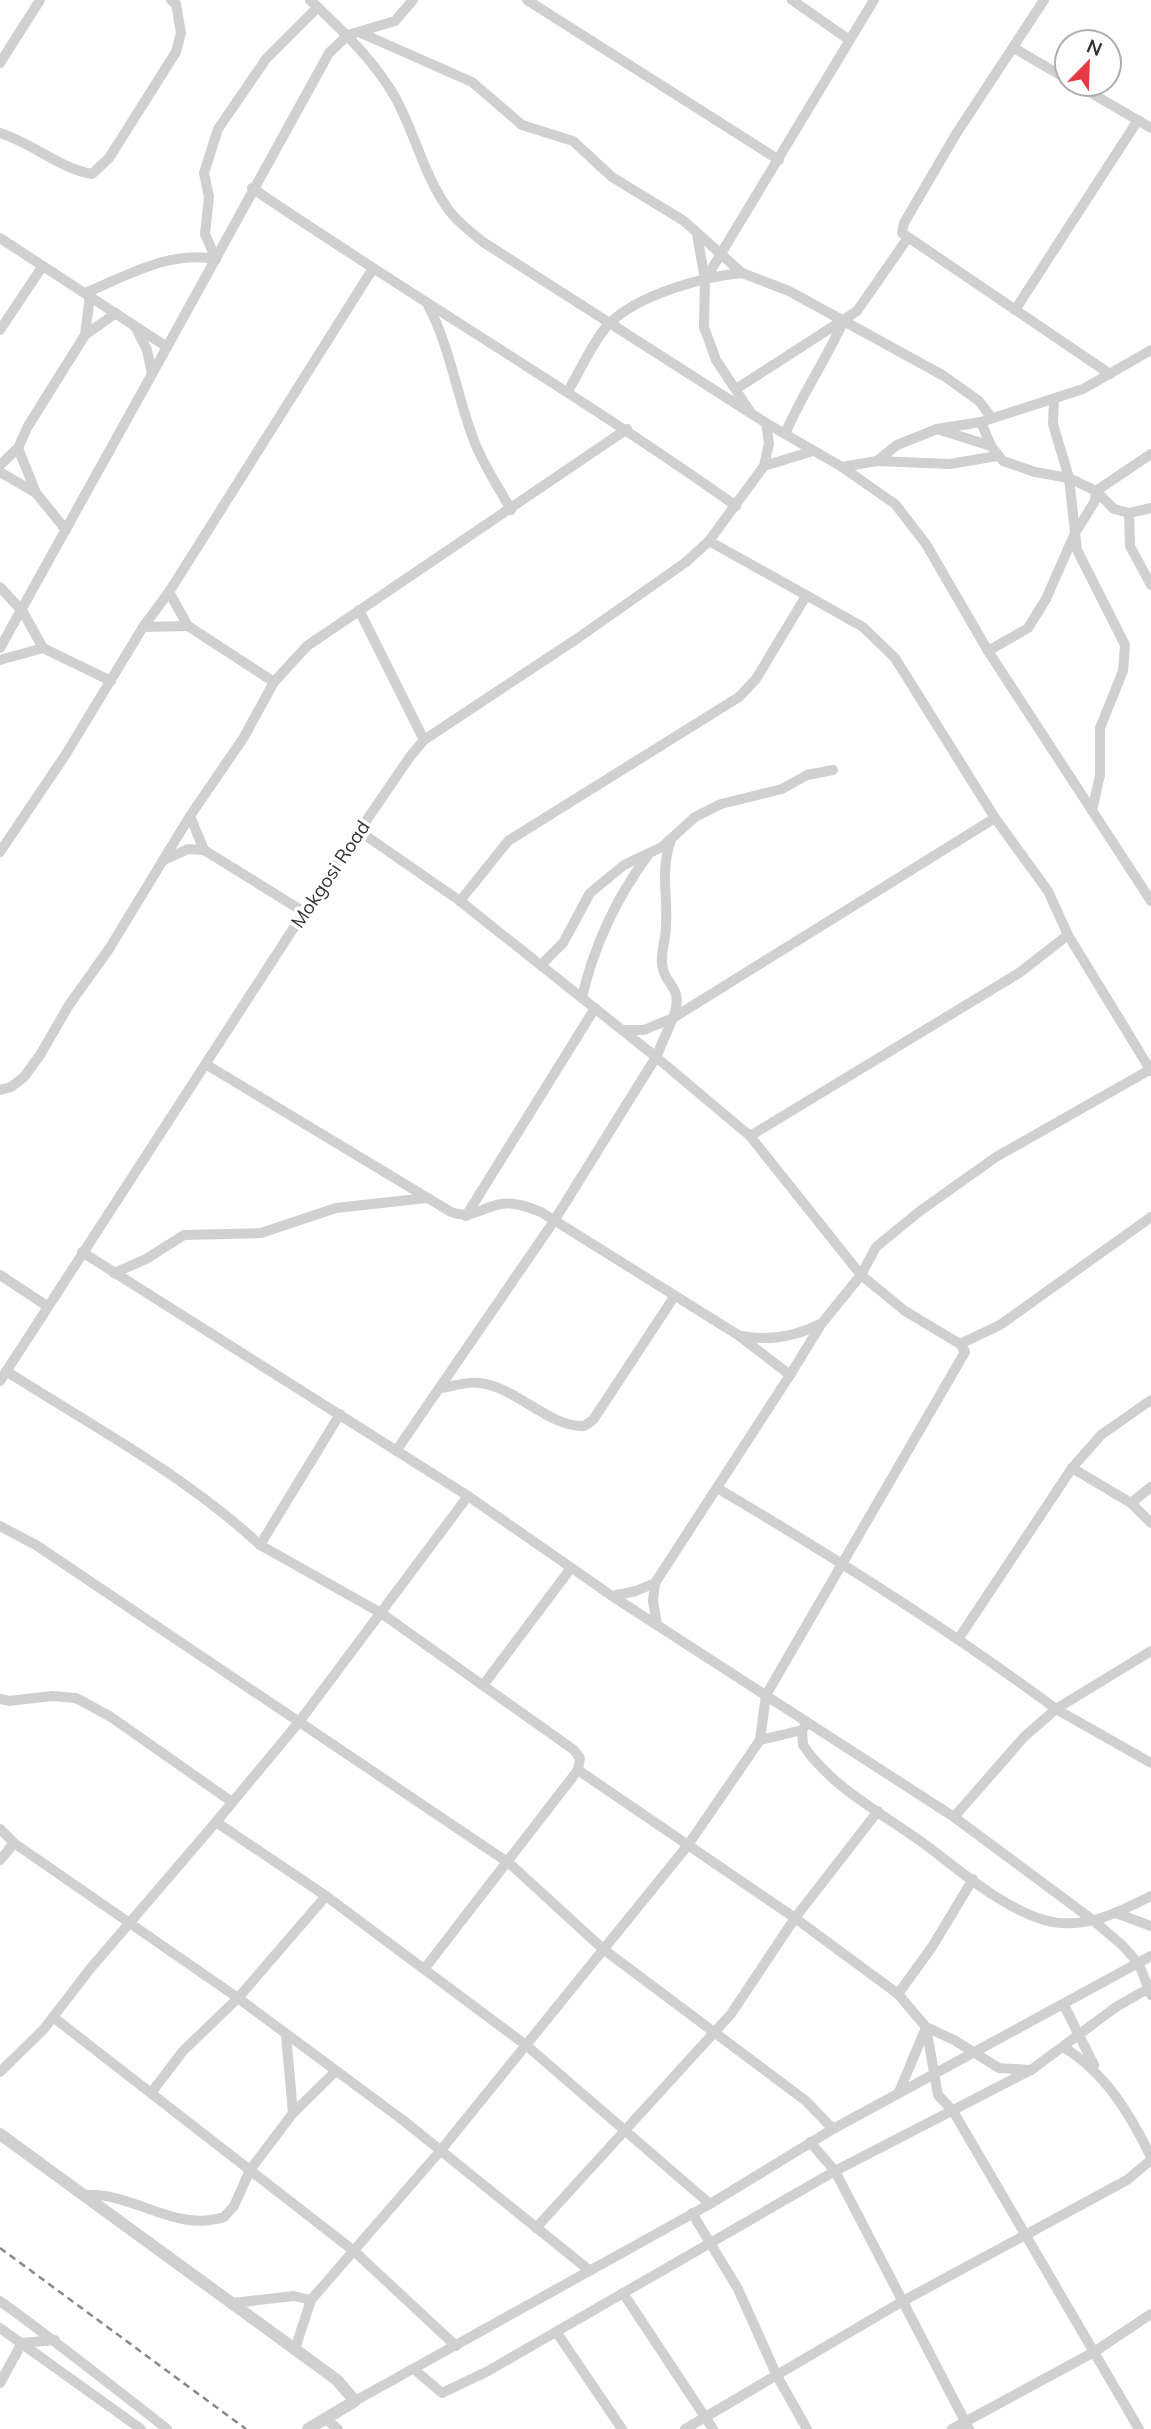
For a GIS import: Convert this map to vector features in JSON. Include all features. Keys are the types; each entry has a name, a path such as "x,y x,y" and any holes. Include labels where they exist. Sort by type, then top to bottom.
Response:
{"street":[{"path":"0,62 40,0"},
{"path":"0,133 27,143 74,171 92,174 109,158 176,52 181,33 176,4 171,0"},
{"path":"0,648 23,612 328,53 348,35 395,21 413,0"},
{"path":"527,0 779,160"},
{"path":"792,0 848,39"},
{"path":"705,280 779,160 848,39 874,0"},
{"path":"1044,0 956,134 904,223 902,233 907,239 1110,374"},
{"path":"216,259 205,234 209,197 204,173 218,129 266,59 314,4 348,35 394,96 447,209 483,242 766,423 842,467 895,504 926,544 988,652 1151,901"},
{"path":"361,33 472,82 522,125 573,141 612,177 684,221 742,273 789,291 964,388 979,401 986,419 990,446 997,456 1035,472 1069,478 1096,492 1114,509 1129,513 1151,509"},
{"path":"1014,48 1053,71"},
{"path":"1100,98 1151,128"},
{"path":"1015,310 1138,120"},
{"path":"252,188 372,270 627,429 736,506"},
{"path":"696,232 705,280 704,327 716,360 752,414"},
{"path":"0,238 167,347"},
{"path":"736,389 780,357 857,311 907,239"},
{"path":"87,295 162,261 192,254 216,259"},
{"path":"2,324 42,267"},
{"path":"0,852 143,627 169,592 372,270"},
{"path":"568,391 610,323 628,309 705,280 742,273"},
{"path":"85,335 87,295"},
{"path":"427,303 444,336 458,393 476,445 511,510"},
{"path":"0,465 18,448 56,378 85,335 116,313"},
{"path":"785,434 803,393 824,364 844,320"},
{"path":"134,325 147,351 152,374"},
{"path":"877,461 897,445 937,429 986,419 1083,388 1151,349"},
{"path":"1054,399 1053,424 1069,478 1077,550 1125,645 1123,671 1100,728 1100,775 1092,811"},
{"name":"Mokgosi Road","path":"3,1376 304,912 424,740 589,631 686,562 709,541 764,466 769,443 766,423"},
{"path":"0,1090 12,1087 24,1077 244,737 274,682 307,646 627,429"},
{"path":"937,429 990,446"},
{"path":"18,448 36,493 66,530"},
{"path":"764,466 813,451"},
{"path":"988,652 1028,628 1046,599 1075,533 1091,510 1096,492 1151,454"},
{"path":"842,467 877,461 950,464 997,456"},
{"path":"0,472 36,493"},
{"path":"1129,513 1130,546 1151,585"},
{"path":"657,1626 653,1601 655,1583 822,1323 861,1275 876,1247 954,1185 996,1157 1151,1070 1068,935 1048,891 995,818 895,658 863,627 709,541"},
{"path":"0,587 23,612 43,648 111,681"},
{"path":"169,592 188,626 274,682"},
{"path":"460,901 508,841 739,697 756,679 806,596"},
{"path":"359,610 424,740"},
{"path":"143,627 188,626"},
{"path":"0,660 43,648"},
{"path":"541,964 563,943 590,894 624,865 671,840 695,817 721,804 782,789 807,775 832,770"},
{"path":"190,817 204,850"},
{"path":"622,1030 644,1030 673,1018 995,818"},
{"path":"295,2350 311,2300 527,2046 688,1844 760,1740 766,1695 965,1352 960,1344 905,1311 861,1275 750,1136 541,964 460,901 359,831"},
{"path":"396,1451 442,1388 554,1221 656,1057 678,999 662,966 666,927 664,866 671,840"},
{"path":"164,860 188,849 204,850 304,912"},
{"path":"582,998 588,973 613,912 648,854"},
{"path":"750,1136 1019,973 1068,935"},
{"path":"466,1216 595,1008"},
{"path":"207,1065 451,1212 466,1216 503,1204 522,1205 554,1221 738,1335 790,1375"},
{"path":"114,1273 146,1259 184,1235 261,1233 336,1208 427,1198"},
{"path":"960,1344 1000,1325 1151,1217"},
{"path":"82,1252 468,1496 612,1596 766,1695 804,1727 954,1817 1094,1921 1139,1964 1150,1990 1116,2007 1031,2070 835,2171 488,2371 442,2393 415,2370"},
{"path":"0,1275 47,1306"},
{"path":"442,1388 477,1382 491,1385 566,1423 584,1426 593,1420 674,1297"},
{"path":"738,1335 758,1339 786,1336 804,1332 822,1323"},
{"path":"3,1376 163,1469 209,1502 260,1545 380,1613 484,1684 574,1750 580,1758 578,1770 509,1863 425,1968"},
{"path":"959,1637 1072,1468 1101,1435 1151,1400"},
{"path":"260,1545 340,1414"},
{"path":"1072,1468 1131,1503 1151,1523"},
{"path":"1131,1503 1151,1487"},
{"path":"717,1488 844,1562 959,1637 1056,1709 1151,1763"},
{"path":"0,2070 53,2017 299,1721 468,1496"},
{"path":"0,1526 36,1545 509,1863 603,1949 806,2101 833,2129"},
{"path":"484,1684 571,1568"},
{"path":"612,1596 636,1591 655,1583"},
{"path":"954,1817 1024,1737 1056,1709 1151,1651"},
{"path":"0,1699 9,1701 52,1696 76,1698 111,1717 232,1802"},
{"path":"760,1740 804,1727"},
{"path":"804,1727 803,1745 828,1773 999,1898 1044,1920 1094,1921 1151,1896"},
{"path":"578,1770 795,1918 898,1994 926,2027 954,2040 999,2068 1031,2070"},
{"path":"536,2228 732,2014 795,1918 878,1811"},
{"path":"216,1822 326,1896 527,2046 710,2203"},
{"path":"0,1829 14,1843 238,1998 336,2071 441,2150 589,2270"},
{"path":"0,1860 14,1843"},
{"path":"898,1994 932,1947 973,1879"},
{"path":"151,2093 183,2052 238,1998 326,1896"},
{"path":"1116,1913 1151,1926"},
{"path":"308,2429 710,2203 833,2129 1151,1956"},
{"path":"685,2429 903,2301 1127,2180 1151,2158 1126,2110 1095,2068 1064,2005"},
{"path":"53,2017 354,2251 456,2346"},
{"path":"926,2027 938,2095 953,2111 1139,2429"},
{"path":"899,2094 926,2027"},
{"path":"286,2035 293,2113"},
{"path":"1063,2047 1095,2068"},
{"path":"85,2195 103,2194 177,2220 214,2221 224,2217 234,2206 250,2170 293,2113 336,2071"},
{"path":"0,2134 337,2380 355,2401"},
{"path":"810,2142 835,2171 967,2425"},
{"path":"692,2213 738,2289 777,2376 807,2429"},
{"path":"623,2293 713,2429"},
{"path":"233,2303 294,2296 311,2300"},
{"path":"0,2301 55,2340 167,2429"},
{"path":"952,2429 967,2425 1094,2352 1151,2314"},
{"path":"0,2328 141,2429"},
{"path":"557,2333 622,2429"},
{"path":"22,2343 55,2340"},
{"path":"0,2383 22,2343"},
{"path":"326,2419 338,2429"}],"railway":[{"path":"0,2248 246,2429"}]}
